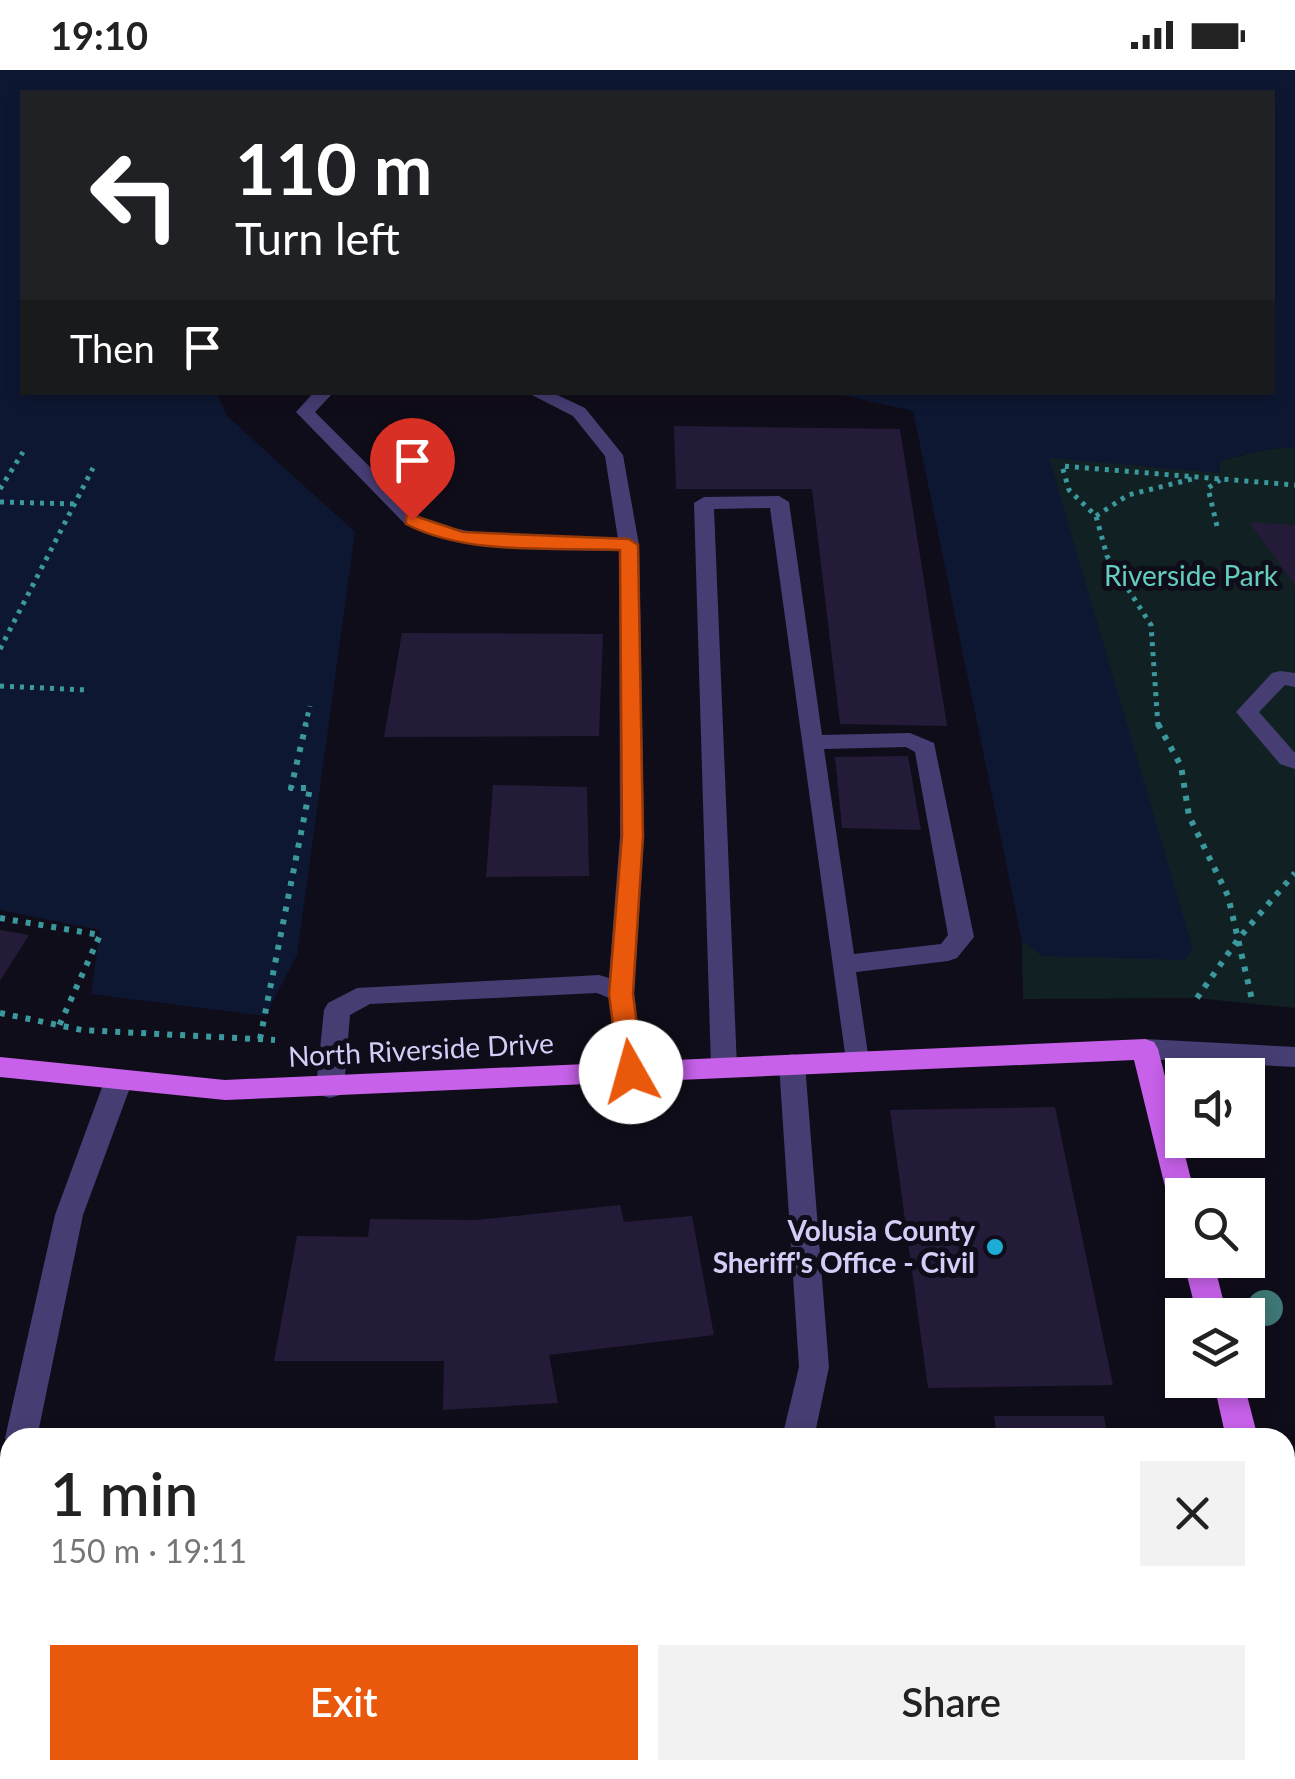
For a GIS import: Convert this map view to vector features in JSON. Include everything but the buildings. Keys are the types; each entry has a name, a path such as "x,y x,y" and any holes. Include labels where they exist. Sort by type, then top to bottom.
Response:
{"main road":[{"name":"North Riverside Drive","path":"0,1067 226,1090 1144,1049"},
{"path":"1144,1049 1177,1178"},
{"path":"1232,1398 1240,1428"}],"street":[{"path":"322,395 306,412 412,520 432,530 463,538 629,545"},
{"path":"542,395 579,412 614,455 629,545 632,836 621,994 631,1072"},
{"path":"724,1068 704,503 779,502 856,1060"},
{"path":"1295,680 1280,678 1248,712 1288,759 1295,762"},
{"path":"812,742 910,740 926,748 961,937 948,952 842,964"},
{"path":"330,1088 337,1010 366,995 599,984 621,994"},
{"path":"1144,1049 1295,1057"},
{"path":"792,1064 814,1367 800,1428"},
{"path":"23,1428 69,1215 118,1082"}],"path":[{"path":"0,489 23,452"},
{"path":"1253,1004 1228,896 1188,816 1181,766 1158,730 1151,625 1107,556 1096,516 1076,504 1065,486 1062,466 1295,484"},
{"path":"0,649 93,468"},
{"path":"1096,516 1128,495 1203,476"},
{"path":"1186,481 1208,488 1225,478"},
{"path":"1208,488 1217,526"},
{"path":"0,502 75,504"},
{"path":"0,686 87,690"},
{"path":"260,1039 310,788 292,788 310,706"},
{"path":"1197,998 1239,938 1295,873"},
{"path":"0,918 100,935 59,1026"},
{"path":"0,1014 82,1030 275,1040"}],"green space":[{"name":"Riverside Park","path":"1295,448 1295,1008 1197,998 1023,999 1022,941 1043,956 1192,949 1048,457 1220,473 1219,461"}],"water":[{"path":"0,70 1295,70 1295,448 1219,461 1220,473 1049,458 1193,949 1184,960 1043,956 1022,941 913,411 842,395 1275,395 1275,90 20,90 20,395 218,395 227,416 355,532 297,955 265,1016 91,994 100,930 0,910"}],"place":[{"name":"Volusia County Sheriff's Office - Civil","path":"995,1247"}],"route":[{"path":"412,520 463,538 629,545 632,836 621,994 631,1072"}]}
